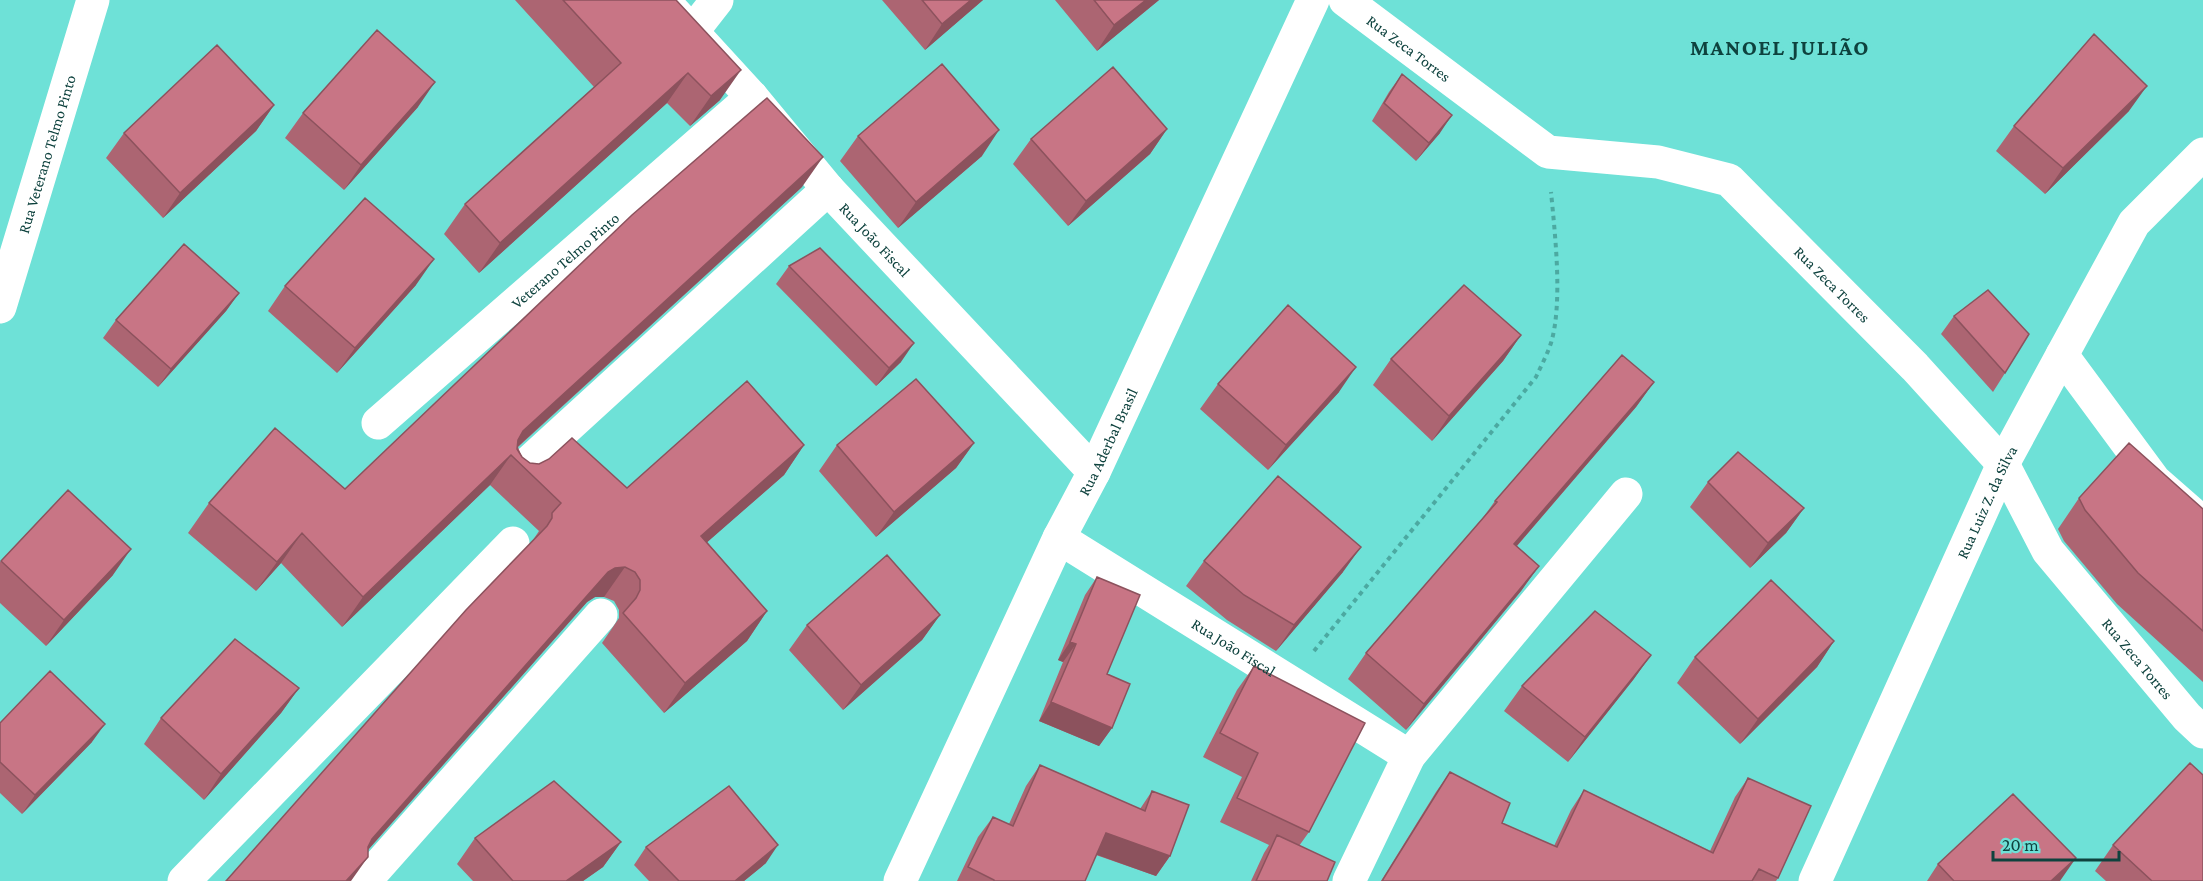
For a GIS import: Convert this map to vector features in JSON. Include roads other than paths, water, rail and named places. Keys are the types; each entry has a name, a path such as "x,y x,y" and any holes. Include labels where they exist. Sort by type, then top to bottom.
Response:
{"street":[{"name":"Rua Veterano Telmo Pinto","path":"0,307 93,0"},
{"name":"Rua João Fiscal","path":"663,0 752,97 828,189 1094,472"},
{"path":"692,32 717,0"},
{"name":"Rua Aderbal Brasil","path":"900,881 1059,538 1094,472 1313,0"},
{"name":"Rua Zeca Torres","path":"1345,0 1548,152 1658,162 1729,180 1915,367 2003,464 2048,551 2187,717 2203,732"},
{"name":"Veterano Telmo Pinto","path":"378,423 752,97"},
{"name":"Rua Luiz Z. da Silva","path":"1815,881 2003,464 2134,223 2203,154"},
{"path":"515,475 828,189"},
{"path":"2062,355 2155,481 2203,523"},
{"path":"1348,881 1409,756 1626,494"},
{"name":"Rua João Fiscal","path":"1059,538 1409,756"},
{"path":"184,881 513,543"},
{"path":"364,881 601,615"}],"district":[{"name":"MANOEL JULIÃO","path":"1780,47"}]}
